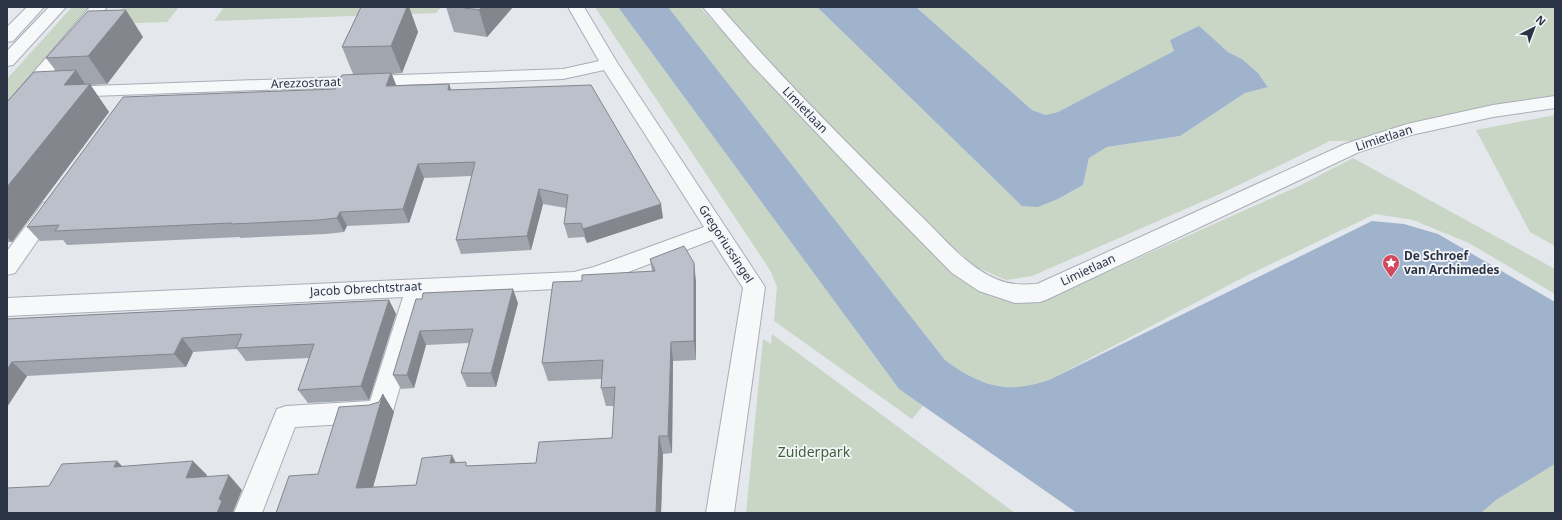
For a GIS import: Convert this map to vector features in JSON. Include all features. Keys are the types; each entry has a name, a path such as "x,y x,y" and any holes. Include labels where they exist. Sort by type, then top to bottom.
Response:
{"street":[{"path":"7,37 36,7"},
{"path":"7,61 58,7"},
{"path":"7,115 100,7"},
{"name":"Gregoriussingel","path":"576,7 609,64 754,287 720,513"},
{"name":"Limietlaan","path":"711,7 757,60 900,208 960,267 987,285 1015,294 1040,293 1352,148 1407,130 1493,111 1555,102"},
{"name":"Arezzostraat","path":"26,94 563,74 609,64"},
{"path":"123,108 137,90"},
{"path":"7,267 62,192"},
{"name":"Jacob Obrechtstraat","path":"7,307 417,286 574,280 597,275 717,230"},
{"path":"248,513 286,417 380,411 417,286"}],"green space":[{"path":"72,7 95,7 7,106 7,79"},
{"path":"124,7 179,7 167,22 110,24"},
{"path":"224,7 441,7 436,13 214,21"},
{"path":"595,7 618,7 899,389 924,405 912,419 774,321 777,287 770,270"},
{"path":"668,7 700,7 762,74 963,280 1049,298 1301,185 1353,158 1555,269 1555,294 1469,243 1413,220 1375,214 1246,276 1049,380 1025,387 1014,388 983,382 973,378 945,360"},
{"path":"715,7 817,7 989,174 1038,207 1058,199 1083,185 1089,158 1107,147 1180,136 1245,93 1268,86 1258,73 1242,59 1228,52 1198,27 1170,40 1175,51 1058,112 1046,115 1032,110 916,7 1555,7 1555,98 1456,116 1353,141 1330,141 1222,193 1032,276 1006,280 976,267 950,244 771,71"},
{"path":"1555,115 1555,246 1530,232 1476,130"},
{"name":"Zuiderpark","path":"772,334 1015,513 746,513 763,339 771,344"},
{"path":"1555,464 1555,513 1481,513 1496,500"}],"water":[{"path":"618,7 668,7 945,360 982,382 1003,387 1014,387 1031,385 1049,380 1372,221 1404,224 1438,234 1555,302 1555,464 1496,500 1481,513 1077,513 899,389"},
{"path":"817,7 916,7 1032,110 1046,115 1058,112 1174,51 1170,40 1199,26 1228,52 1242,59 1258,73 1268,87 1245,93 1180,136 1107,147 1089,158 1083,185 1058,199 1038,207 1022,206"}],"building":[{"path":"361,7 407,7 391,46 342,47"},
{"path":"458,7 482,7 479,10"},
{"path":"126,10 88,56 46,58 88,11"},
{"path":"76,70 64,85 90,84 7,187 7,102 34,72"},
{"path":"391,73 386,86 449,84 448,90 591,85 661,204 583,229 581,223 564,224 568,195 539,189 527,236 456,240 475,162 418,164 403,209 340,212 337,218 319,220 55,231 59,225 27,227 123,97 335,89 342,75"},
{"path":"684,246 694,263 694,341 671,342 668,436 659,436 656,513 276,513 289,476 318,474 339,407 369,405 379,402 383,394 356,488 416,485 422,458 452,455 450,463 466,462 466,466 536,463 539,442 612,438 615,387 601,388 603,360 542,363 553,282 582,281 582,275 655,271 650,259"},
{"path":"513,289 491,373 461,373 473,329 420,331 407,375 393,375 416,299 422,299 423,293"},
{"path":"389,300 361,386 298,390 314,344 236,348 242,334 182,338 174,354 12,362 7,370 7,319"},
{"path":"117,461 114,467 193,461 186,478 229,475 219,499 222,501 217,513 7,513 7,488 49,486 62,464"}],"place":[{"name":"De Schroef van Archimedes","path":"1391,278"}]}
